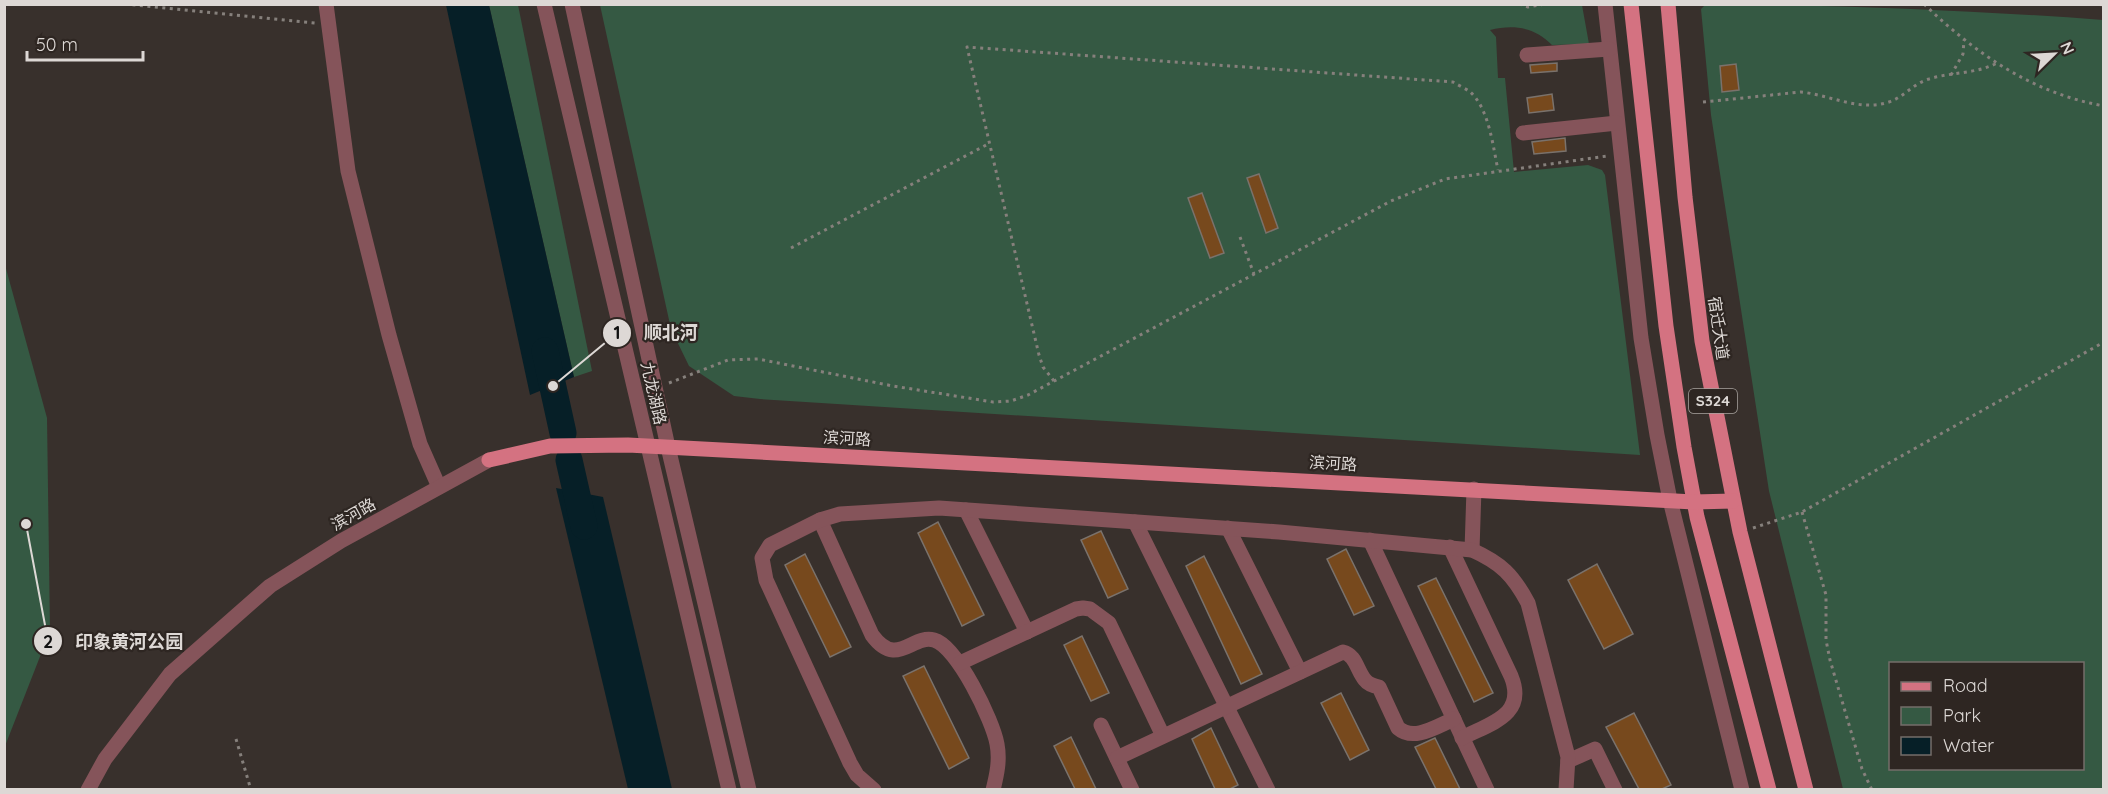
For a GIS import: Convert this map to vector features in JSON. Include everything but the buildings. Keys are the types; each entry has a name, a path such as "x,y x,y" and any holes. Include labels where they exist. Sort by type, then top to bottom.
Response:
{"main road":[{"name":"S324","path":"1631,4 1666,326 1694,502 1769,789"},
{"name":"宿迁大道","path":"1668,4 1685,197 1702,341 1740,532 1806,789"},
{"name":"滨河路","path":"489,460 550,446 648,446 1694,502 1733,501"}],"street":[{"path":"326,4 348,171 389,335 417,434 439,487"},
{"name":"九龙湖路","path":"544,4 729,789"},
{"name":"九龙湖路","path":"572,4 668,447 749,789"},
{"path":"1605,4 1641,338 1657,435 1670,500 1742,789"},
{"path":"1527,55 1609,49"},
{"path":"1523,133 1617,123"},
{"name":"滨河路","path":"88,789 105,759 170,674 270,586 341,541 489,460"},
{"path":"1472,549 1474,489"},
{"path":"874,789 863,781 849,763 766,580 762,558 770,546 820,520 840,514 939,508 1228,528 1472,549 1492,559 1506,570 1519,586 1528,603 1568,761 1566,789"},
{"path":"966,510 1027,632"},
{"path":"820,520 872,635 878,642 892,650 898,650 926,640 934,640 960,663 992,725 997,745 998,773 993,789"},
{"path":"1135,522 1268,789"},
{"path":"1228,528 1300,672"},
{"path":"1370,540 1487,789"},
{"path":"1450,548 1511,676 1516,694 1511,709 1502,717 1462,738"},
{"path":"960,663 1077,609 1083,608 1097,612 1109,623 1163,736"},
{"path":"1117,758 1337,655 1348,652 1364,680 1379,687 1398,728 1408,734 1424,732 1454,719"},
{"path":"1101,725 1132,789"},
{"path":"1568,761 1595,748 1615,789"}],"path":[{"path":"125,4 328,24"},
{"path":"1519,4 1528,7 1545,4"},
{"path":"1924,4 1978,52 2034,85 2078,102 2103,106"},
{"path":"2092,4 2103,5"},
{"path":"1951,75 1962,54 1964,40"},
{"path":"1054,381 1043,367 1039,355 968,47 1453,82 1470,92 1481,109 1489,129 1498,171"},
{"path":"1703,102 1802,92 1853,104 1885,104 1898,99 1928,79 1986,69 1997,63"},
{"path":"791,248 990,143"},
{"path":"656,388 728,360 758,359 893,386 993,402 1011,401 1054,381 1391,201 1422,187 1445,179 1620,154"},
{"path":"1240,237 1254,274"},
{"path":"1740,532 1802,512 2103,342"},
{"path":"1802,512 1826,595 1826,640 1830,660 1862,769 1872,789"},
{"path":"236,739 251,789"}],"green space":[{"path":"1706,4 2004,13 2103,20 2103,789 1843,789 1769,491 1711,115 1701,9"},
{"path":"489,5 518,5 592,371 574,377"},
{"path":"600,5 1582,5 1589,44 1552,45 1538,34 1523,28 1507,27 1490,30 1496,37 1498,78 1505,78 1514,172 1588,165 1602,170 1605,175 1640,455 734,396 689,366 671,329"},
{"path":"5,265 47,418 50,631 5,746"}],"water":[{"path":"446,5 489,5 574,377 530,395"},
{"path":"556,488 603,497 672,789 628,789"}],"waterway":[{"path":"545,351 563,433"},
{"path":"569,460 584,526"}],"place":[{"name":"顺北河","path":"553,386"},
{"name":"印象黄河公园","path":"26,524"}]}
